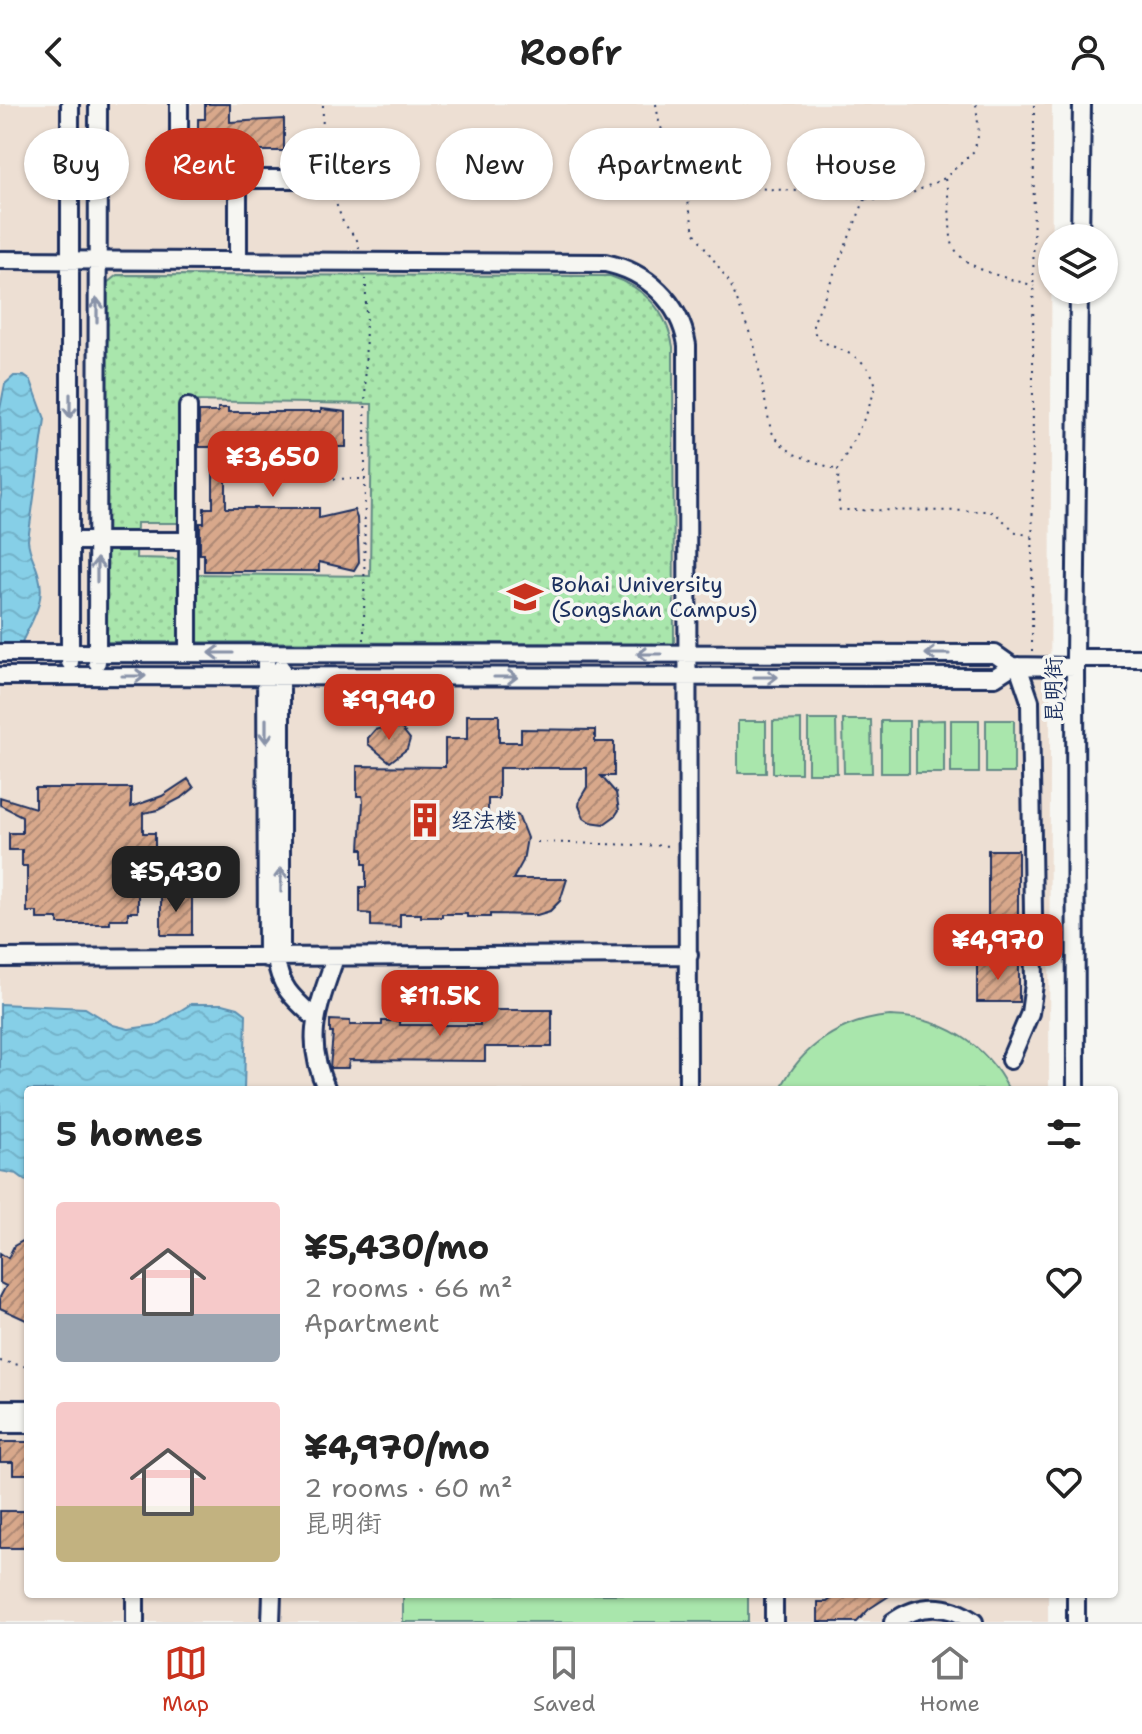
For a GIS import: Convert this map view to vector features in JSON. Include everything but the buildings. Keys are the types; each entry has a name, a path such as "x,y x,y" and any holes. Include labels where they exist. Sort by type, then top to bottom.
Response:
{"street":[{"path":"70,104 70,676"},
{"path":"97,676 98,104"},
{"path":"179,104 179,128"},
{"path":"1080,224 1082,104"},
{"path":"238,200 238,261"},
{"path":"0,260 605,263 638,274 666,299 682,326 687,345 688,1086"},
{"name":"昆明街","path":"1076,1086 1075,662 1079,304"},
{"path":"188,407 188,653"},
{"path":"70,541 188,541"},
{"path":"0,653 995,654 1020,666 1030,701 1034,984 1030,1013 1010,1060"},
{"path":"274,653 275,958 286,992 315,1018"},
{"path":"0,676 995,677 1020,666 1142,658"},
{"path":"0,958 689,955"},
{"path":"325,1086 315,1062 315,1018 335,958"},
{"path":"0,1409 24,1409"},
{"path":"0,1424 24,1424"},
{"path":"135,1598 135,1622"},
{"path":"271,1622 272,1598"},
{"path":"774,1598 774,1622"},
{"path":"1076,1598 1076,1622"},
{"path":"893,1622 912,1611 934,1607 955,1611 974,1622"}],"path":[{"path":"323,104 323,128"},
{"path":"656,104 661,128"},
{"path":"925,186 945,178 974,151 979,133 976,104"},
{"path":"1020,666 1034,537 1034,104"},
{"path":"945,178 949,194 951,239 959,257 1034,286"},
{"path":"335,200 343,222 357,240 364,261 364,653"},
{"path":"686,200 694,232 730,283 754,344 771,431 794,454 838,470"},
{"path":"865,200 813,324 817,339 844,350 865,364 876,387 866,415 838,470 840,510 988,511 995,513 1016,532 1034,537"},
{"path":"230,478 365,479"},
{"path":"537,842 689,847"},
{"path":"0,1361 24,1366"}],"shaded area":[{"name":"Bohai University (Songshan Campus)","path":"0,104 1052,104 1052,224 1038,224 1038,304 1051,304 1049,1086 24,1086 24,1598 1048,1598 1048,1622 0,1622"}],"green space":[{"path":"117,275 610,276 633,287 659,312 673,347 674,644 192,642 192,574 370,576 372,404 182,401 180,523 137,523 136,558 181,559 181,642 107,642 102,634 107,283"},
{"path":"801,720 801,773 773,773 773,721"},
{"path":"808,720 836,720 837,773 808,773"},
{"path":"843,720 871,720 872,773 844,773"},
{"path":"944,720 944,773 916,773 916,721"},
{"path":"951,720 979,720 979,773 951,773"},
{"path":"986,720 1014,720 1014,773 986,773"},
{"path":"738,721 766,721 766,773 738,773"},
{"path":"881,721 909,721 909,773 881,773"},
{"path":"890,1016 909,1018 944,1027 975,1046 1007,1086 782,1086 811,1048 840,1030"},
{"path":"403,1598 748,1598 748,1622 403,1622"}],"water":[{"path":"14,376 24,376 31,381 45,419 28,540 41,594 21,644 0,644 0,409 5,384"},
{"path":"0,1004 85,1008 113,1025 129,1029 157,1025 191,1004 223,1004 246,1014 244,1086 24,1086 24,1179 17,1174 0,1171"}],"place":[{"name":"Bohai University (Songshan Campus)","path":"525,597"},
{"name":"经法楼","path":"425,820"}]}
